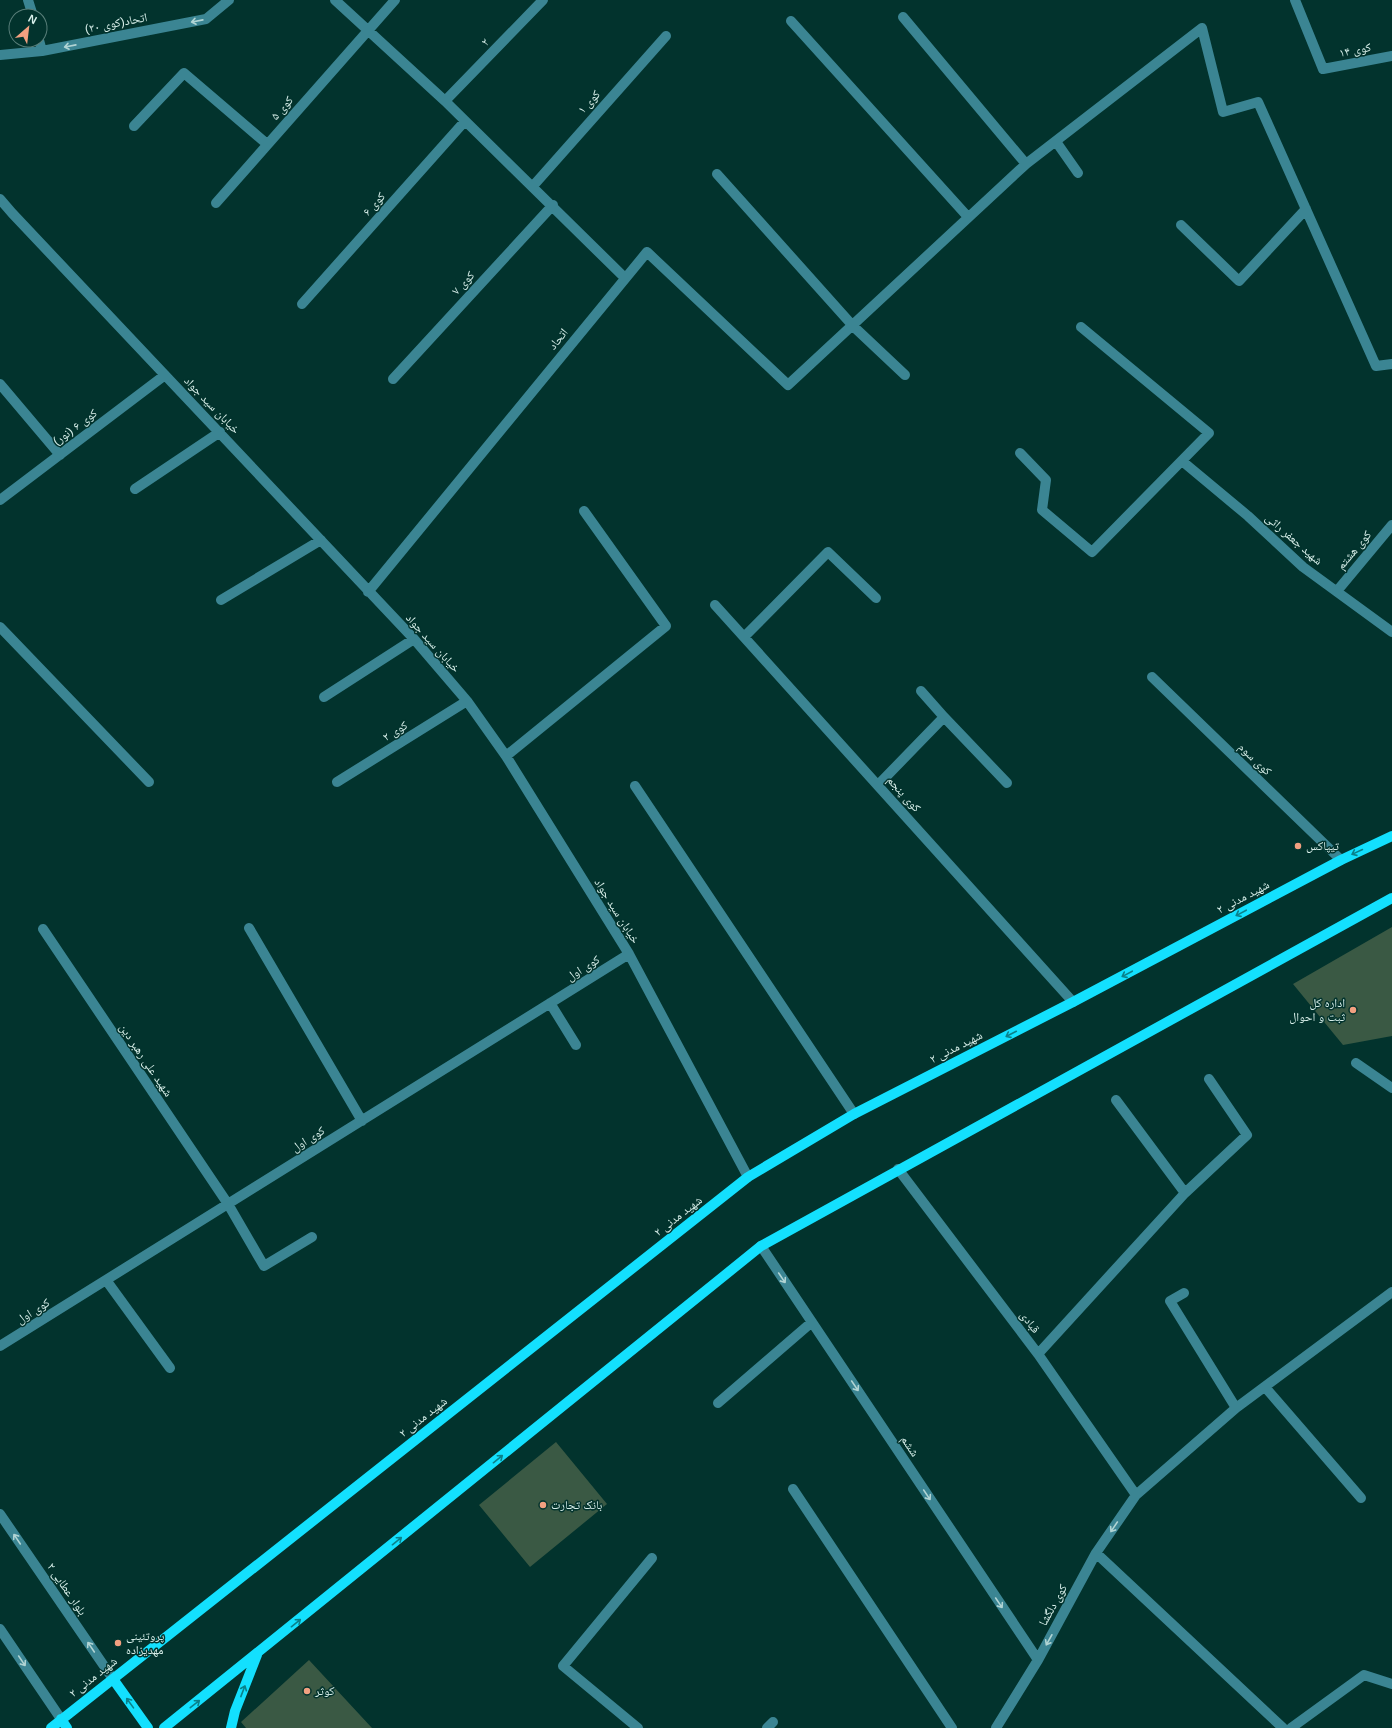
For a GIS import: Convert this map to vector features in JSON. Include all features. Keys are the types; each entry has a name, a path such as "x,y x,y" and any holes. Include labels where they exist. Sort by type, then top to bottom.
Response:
{"main road":[{"name":"شهید مدنی ۲","path":"51,1728 64,1724 112,1679 748,1177 854,1114 1073,1002 1341,860 1392,836"},
{"path":"164,1728 257,1655 761,1246 898,1169 1392,898"},
{"path":"231,1728 235,1711 257,1655"},
{"path":"112,1679 148,1728"}],"street":[{"name":"اتحاد(کوی ۲۰)","path":"0,55 42,51 206,19 229,0"},
{"path":"335,0 445,101 625,278"},
{"name":"کوی ۵","path":"216,204 367,30 395,0"},
{"name":"۲","path":"445,101 543,0"},
{"name":"کوی ۱۴","path":"1295,0 1323,69 1392,56"},
{"path":"903,17 1026,164"},
{"path":"791,21 968,217"},
{"path":"853,326 1026,164 1057,143 1202,28 1222,112 1258,102 1376,366 1392,364"},
{"name":"کوی ۱","path":"532,186 666,36"},
{"path":"134,126 184,73 267,144"},
{"name":"کوی ۶","path":"302,304 465,121"},
{"path":"1057,143 1078,173"},
{"path":"717,174 853,326 905,375"},
{"name":"خیابان سید جواد","path":"0,199 17,219 220,432 368,592 414,639 467,701 506,756 629,954 748,1177"},
{"name":"کوی ۷","path":"393,379 552,205"},
{"path":"1181,225 1239,281 1306,209"},
{"name":"اتحاد","path":"368,592 647,252 788,385 853,326"},
{"path":"1020,453 1046,480 1042,510 1092,552 1209,433 1081,327"},
{"name":"کوی ۶ (نور)","path":"0,500 165,375"},
{"path":"0,384 60,455"},
{"path":"135,490 220,432"},
{"name":"شهید جعفر راثی","path":"1182,461 1248,516 1303,567 1392,632"},
{"path":"506,756 666,626 584,511"},
{"name":"کوی هشتم","path":"1337,591 1392,526"},
{"path":"221,600 321,540"},
{"path":"744,637 828,552 876,598"},
{"name":"کوی پنجم","path":"715,605 1073,1002"},
{"path":"0,627 149,782"},
{"path":"324,697 414,639"},
{"name":"کوی سوم","path":"1152,677 1341,860"},
{"path":"921,691 1007,783"},
{"name":"کوی ۲","path":"337,782 467,701"},
{"path":"878,785 944,717"},
{"path":"635,786 854,1114"},
{"path":"249,928 362,1121"},
{"name":"شهید علی رهبر دین","path":"44,929 228,1204 264,1266 312,1236"},
{"name":"کوی اول","path":"0,1346 629,954"},
{"path":"550,1003 576,1045"},
{"path":"1356,1063 1392,1088"},
{"path":"1038,1354 1185,1193 1247,1135 1209,1080"},
{"path":"1116,1100 1185,1193"},
{"name":"قبادی","path":"898,1169 1038,1354 1136,1495"},
{"name":"ششم","path":"761,1246 1038,1660"},
{"path":"106,1280 170,1368"},
{"name":"کوی دلگشا","path":"997,1728 1038,1660 1096,1553 1136,1495 1236,1408 1392,1292"},
{"path":"1184,1293 1170,1301 1236,1408"},
{"path":"718,1403 812,1322"},
{"path":"1265,1387 1361,1498"},
{"path":"793,1489 952,1728"},
{"name":"بلوار عطایی ۲","path":"0,1514 112,1679"},
{"path":"1096,1553 1283,1728"},
{"path":"638,1728 563,1666 652,1558"},
{"path":"0,1629 64,1724"},
{"path":"1291,1728 1364,1675 1392,1684"}],"building":[{"name":"اداره کل ثبت و احوال","path":"1392,927 1392,1036 1343,1045 1293,984"},
{"name":"بانک تجارت","path":"556,1442 607,1504 530,1567 479,1505"},
{"name":"کوثر","path":"309,1660 372,1728 246,1728 241,1722"}],"place":[{"name":"تیپاکس","path":"1298,846"},
{"name":"اداره کل ثبت و احوال","path":"1353,1010"},
{"name":"بانک تجارت","path":"543,1505"},
{"name":"پروتئينی مهديزاده","path":"118,1643"},
{"name":"کوثر","path":"307,1691"}]}
